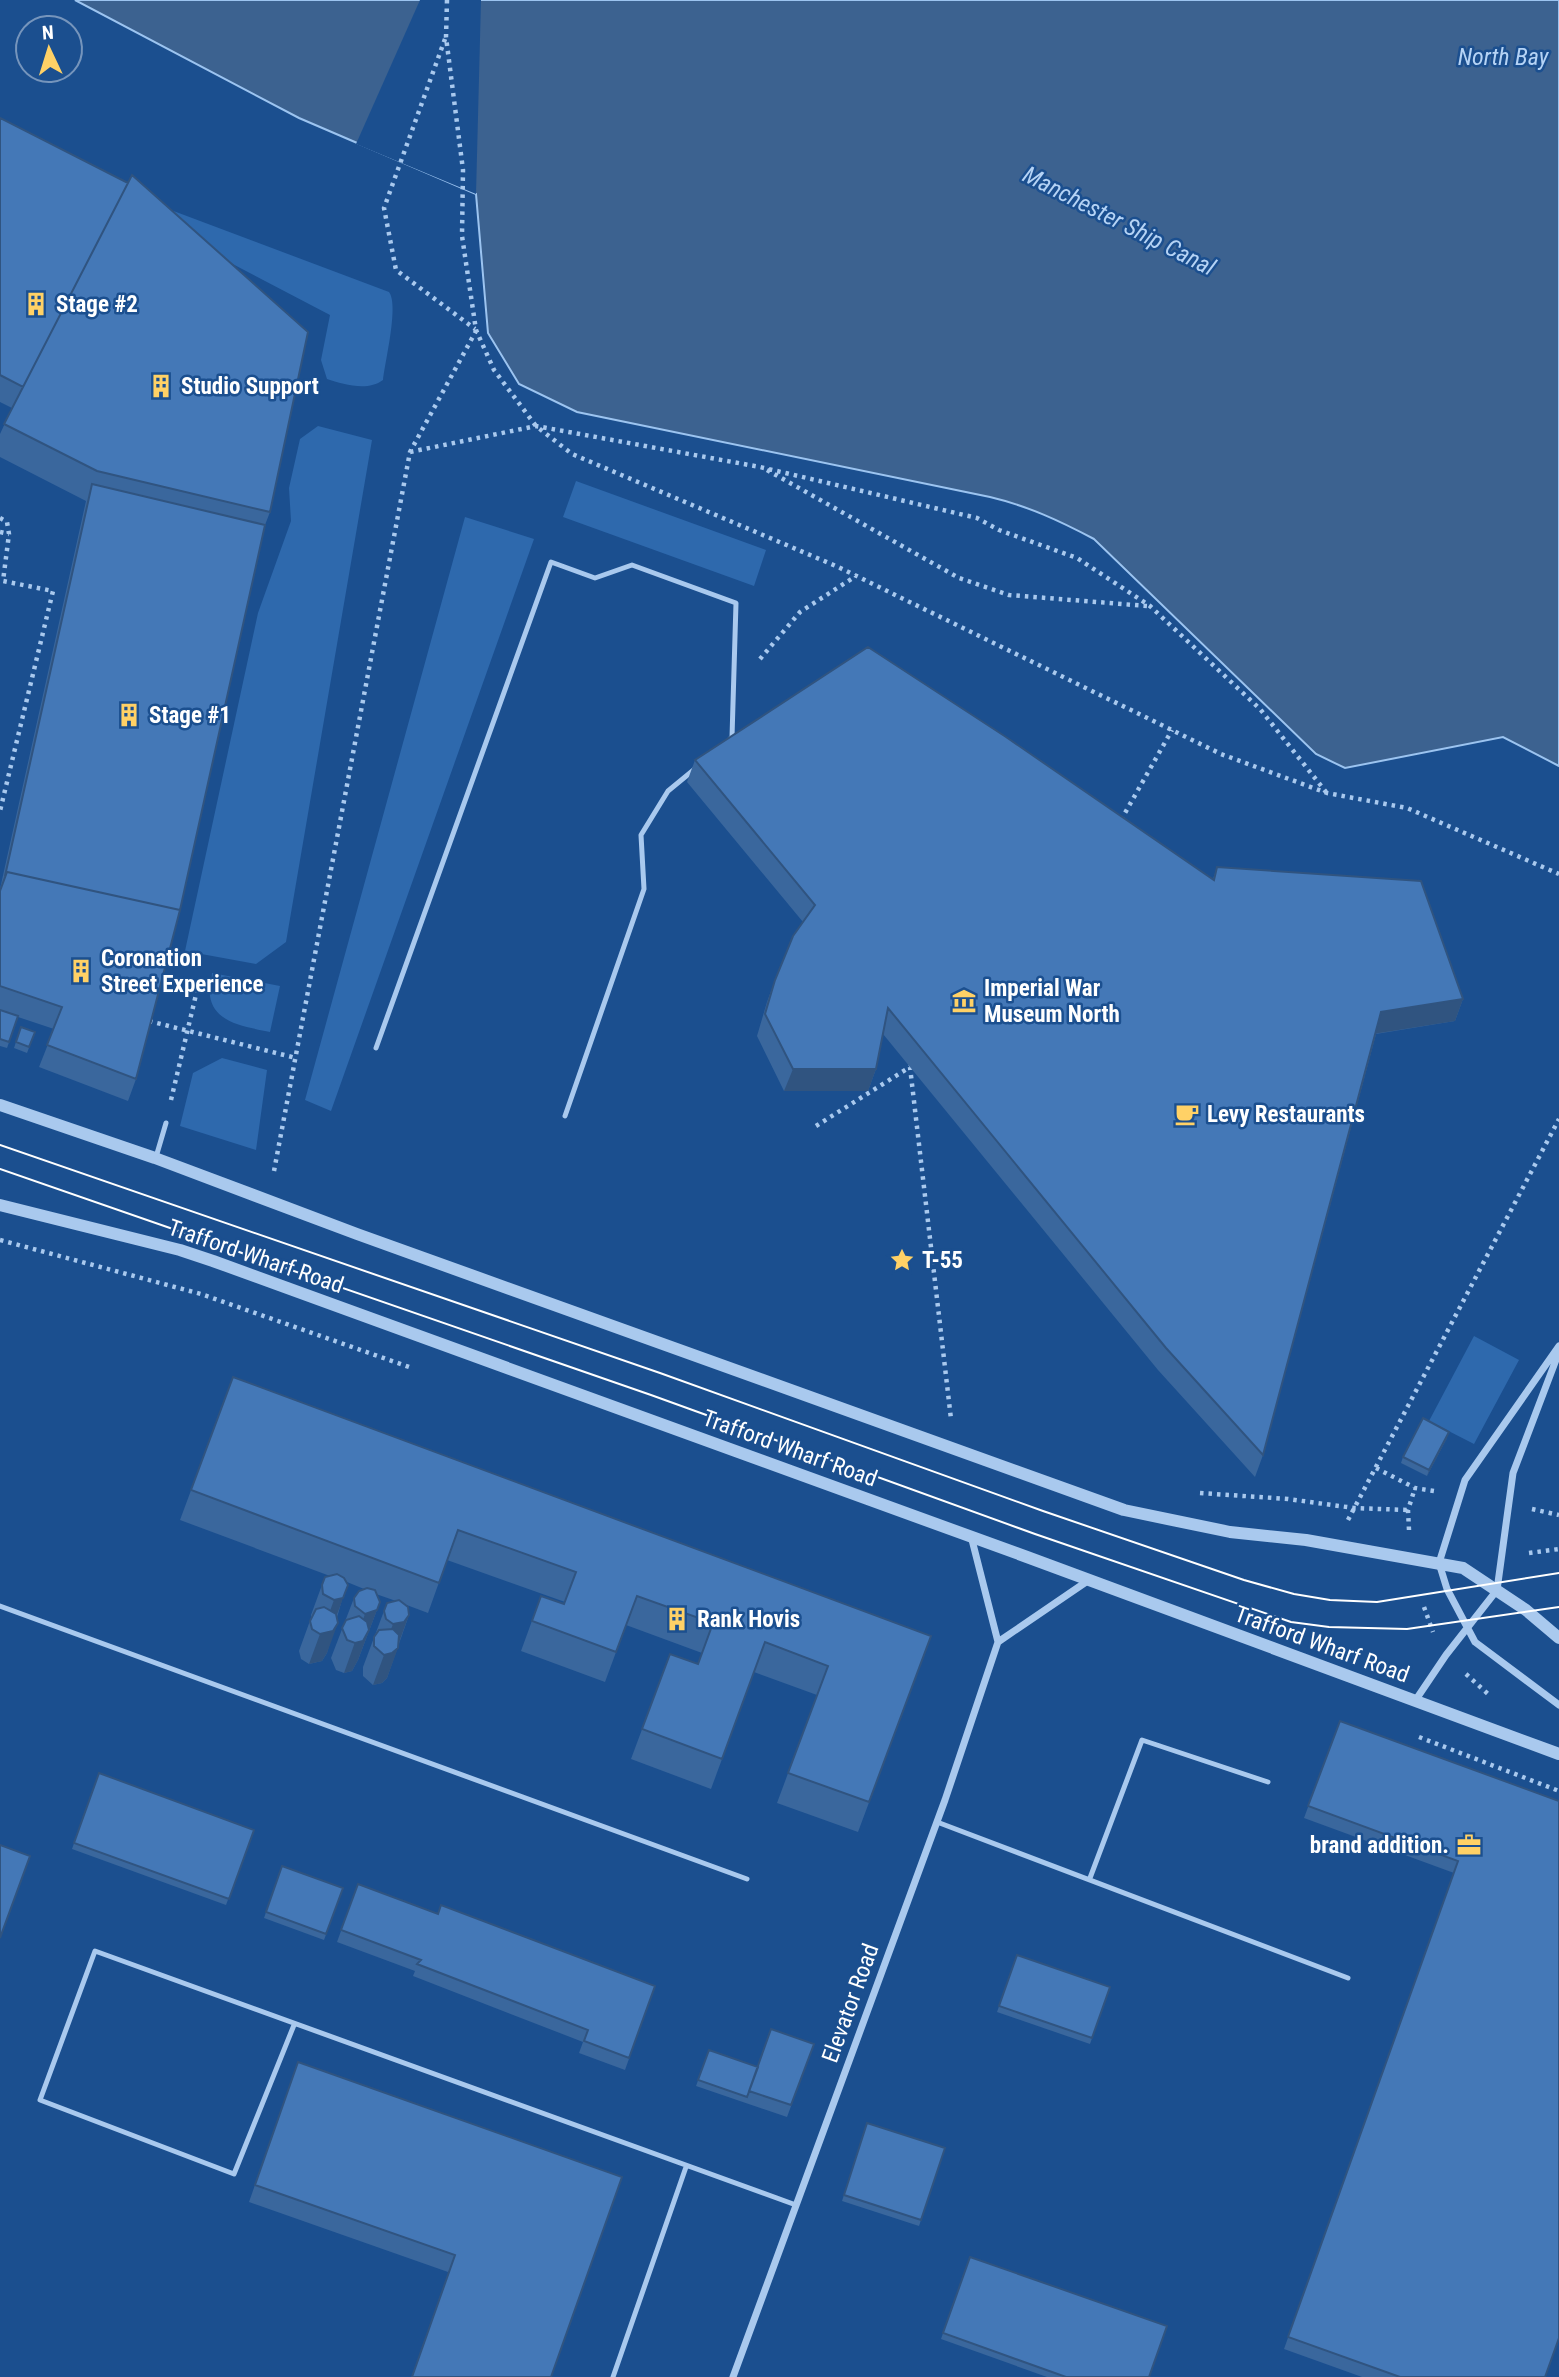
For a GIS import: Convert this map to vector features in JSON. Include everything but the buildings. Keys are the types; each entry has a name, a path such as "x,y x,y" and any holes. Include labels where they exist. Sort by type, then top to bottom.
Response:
{"street":[{"path":"0,1105 155,1158 870,1421 1124,1510 1230,1532 1294,1539 1463,1568 1526,1610 1559,1638"},
{"name":"Trafford Wharf Road","path":"0,1205 180,1250 213,1261 971,1536 1559,1754"},
{"path":"1559,1346 1465,1480 1439,1563 1447,1590 1475,1642 1559,1705"},
{"path":"1415,1701 1446,1655 1497,1590 1513,1473 1559,1352"},
{"path":"971,1536 998,1642 1089,1580"},
{"name":"Elevator Road","path":"733,2377 937,1822 998,1642"}],"lane":[{"path":"376,1048 551,562 595,578 632,565 736,603 732,737 722,746"},
{"path":"565,1116 644,889 641,835 668,791 700,764"},
{"path":"155,1158 166,1123"},
{"path":"0,1606 747,1879"},
{"path":"1090,1878 1142,1740 1268,1782"},
{"path":"937,1822 1348,1978"},
{"path":"294,2025 234,2174 40,2100 95,1951 796,2205"},
{"path":"613,2377 686,2166"}],"path":[{"path":"447,0 446,37 463,170 462,236 476,330 494,370 536,426 572,454 857,576 1221,754 1327,793 1407,808 1559,874"},
{"path":"446,37 384,208 397,270 476,330"},
{"path":"274,1174 410,452 476,330"},
{"path":"410,452 536,426 760,467 977,518 999,530 1077,558 1150,606 1260,709 1327,793"},
{"path":"760,467 959,578 1009,596 1150,606"},
{"path":"0,518 7,522 9,534 3,581 53,592 0,811"},
{"path":"0,532 9,534"},
{"path":"733,684 755,665 800,612 857,576"},
{"path":"1119,825 1172,730"},
{"path":"166,1123 198,982"},
{"path":"149,1021 296,1058"},
{"path":"816,1126 910,1067 952,1423 939,1418"},
{"path":"1344,1527 1559,1119"},
{"path":"0,1240 201,1294 425,1373"},
{"path":"1190,1492 1288,1499 1354,1508 1408,1510 1415,1488 1376,1468"},
{"path":"1412,1734 1559,1791"}],"shaded area":[{"path":"83,177 389,292 393,309 383,380 370,386 362,386 327,379 321,360 330,315 76,182"},
{"path":"318,426 372,440 286,942 256,964 185,951 258,613 291,521 289,488 300,439"},
{"path":"576,481 766,550 754,586 563,517"},
{"path":"465,517 534,539 331,1111 305,1100"},
{"path":"212,973 280,986 270,1032 233,1023 218,1013 210,996"},
{"path":"222,1058 267,1070 256,1150 180,1126 193,1073"},
{"path":"1474,1336 1519,1360 1474,1444 1429,1421"}],"water":[{"path":"75,0 1559,0 1559,766 1503,737 1345,768 1316,754 1094,539 1056,520 990,497 577,412 519,384 488,333 476,194 299,118"}],"pier":[{"path":"420,0 481,0 476,194 356,144"}],"tram line":[{"path":"0,1145 660,1373 1043,1511 1244,1580 1294,1594 1330,1600 1377,1602 1559,1573"},
{"path":"0,1169 651,1395 1035,1534 1291,1622 1329,1627 1407,1629 1559,1607"}],"place":[{"name":"Stage #2","path":"36,304"},
{"name":"Studio Support","path":"161,386"},
{"name":"Stage #1","path":"129,715"},
{"name":"Coronation Street Experience","path":"81,971"},
{"name":"Imperial War Museum North","path":"964,1001"},
{"name":"Levy Restaurants","path":"1187,1114"},
{"name":"T-55","path":"902,1260"},
{"name":"Rank Hovis","path":"677,1619"},
{"name":"brand addition.","path":"1469,1845"}],"water label":[{"name":"North Bay","path":"1503,57"},
{"name":"Manchester Ship Canal","path":"1119,221"}]}
